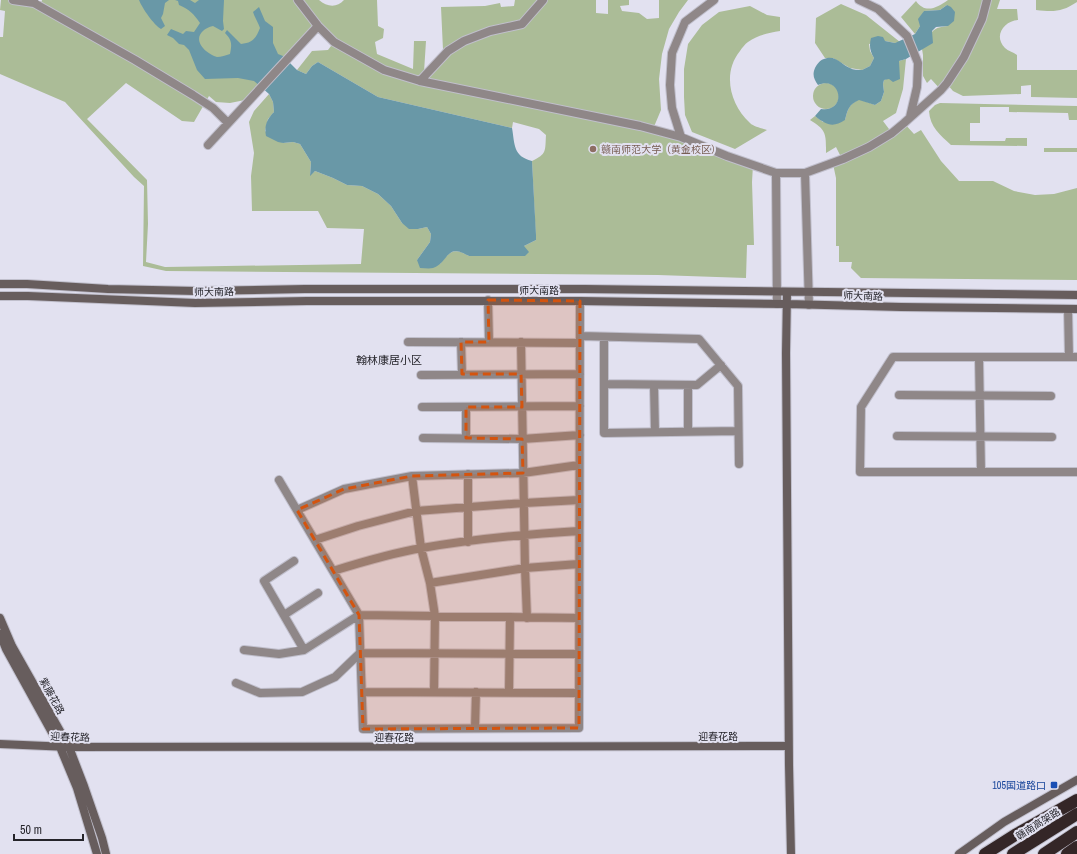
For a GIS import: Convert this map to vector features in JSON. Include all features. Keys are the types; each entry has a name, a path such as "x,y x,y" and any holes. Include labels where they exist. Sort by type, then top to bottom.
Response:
{"highway":[{"path":"985,854 1015,834 1077,800"},
{"name":"赣南高架路","path":"1013,854 1077,814"},
{"path":"1044,854 1077,832"},
{"path":"1068,854 1077,847"}],"main road":[{"name":"师大南路","path":"0,284 196,291 305,289 585,289 1077,296"},
{"path":"787,292 788,746 791,854"},
{"name":"师大南路","path":"0,296 195,303 580,300 1077,309"},
{"name":"紫藤花路","path":"0,618 12,646 84,786 106,854"},
{"name":"紫藤花路","path":"0,634 6,649 64,747 97,854"},
{"name":"迎春花路","path":"0,744 64,747 788,746"},
{"path":"959,854 1004,822 1077,780"}],"street":[{"path":"13,0 34,2 193,95 213,108 228,123"},
{"path":"298,0 318,26 334,42 384,70 420,81 640,126 681,137 727,156 776,173 805,173 833,164 869,147 892,133 947,83 967,51 982,19 987,0"},
{"path":"420,81 448,51 464,41 490,31 522,24 543,0"},
{"path":"681,137 672,108 670,85 672,53 685,22 714,0"},
{"path":"859,0 878,9 907,36 918,62 917,87 910,117"},
{"path":"208,145 318,26"},
{"path":"776,173 777,304"},
{"path":"805,173 809,304"},
{"path":"488,300 489,342"},
{"path":"279,480 359,615 363,729 579,728 580,300"},
{"path":"1068,310 1073,357 893,357 861,407 860,472 1077,472"},
{"path":"604,337 604,432 738,430"},
{"path":"408,342 520,342 604,337 699,339 738,386 739,464"},
{"path":"461,342 462,374"},
{"path":"520,342 527,618"},
{"path":"979,357 981,472"},
{"path":"604,384 697,385 721,366"},
{"path":"421,374 580,374"},
{"path":"654,384 655,432"},
{"path":"688,385 688,431"},
{"path":"899,395 1051,396"},
{"path":"422,407 580,406"},
{"path":"466,407 466,438"},
{"path":"423,438 522,439 580,434"},
{"path":"897,436 1052,437"},
{"path":"297,510 344,490 412,476 523,473 579,465"},
{"path":"468,474 468,542"},
{"path":"412,476 421,548 430,583 435,616 434,692"},
{"path":"315,540 358,526 416,511 579,500"},
{"path":"333,571 374,558 421,548 524,534 579,531"},
{"path":"294,561 264,581 304,650"},
{"path":"430,583 525,568 579,564"},
{"path":"284,615 318,593"},
{"path":"244,650 279,654 304,650 359,615 579,618"},
{"path":"509,692 510,618"},
{"path":"236,683 260,693 302,692 335,677 360,653 579,654"},
{"path":"362,692 579,692"},
{"path":"476,692 476,728"}],"highlighted area":[{"path":"488,300 580,301 579,728 363,729 359,615 297,510 344,489 412,476 523,473 522,439 466,438 466,407 522,407 521,374 462,374 461,342 489,342"}],"green space":[{"path":"1,0 41,4 42,0 319,0 332,6 341,3 344,0 377,0 378,26 384,29 383,38 375,42 377,54 413,69 414,41 426,41 424,72 443,50 441,7 485,6 500,3 501,7 514,6 515,0 596,0 596,13 608,14 608,0 629,0 629,5 620,6 622,11 639,13 647,19 659,18 659,0 688,0 669,29 662,54 659,79 661,110 653,129 753,165 752,182 754,245 747,245 746,278 658,275 166,271 143,266 144,186 65,102 0,74 0,37 3,37 5,11 0,10","holes":["318,26 334,42 328,50 312,51 297,70 306,74 312,66 318,62 378,97 512,128 513,122 539,129 546,135 546,145 543,154 532,161 536,240 524,246 469,256 456,251 450,253 440,264 417,260 430,242 431,234 427,227 418,229 402,223 391,206 378,194 362,186 347,185 315,171 310,175 311,162 300,144 293,142 283,143 265,131 268,119 274,112 273,102 269,94 254,111 249,122 254,153 251,176 252,211 318,211 327,228 364,229 361,264 165,267 146,262 148,224 147,180 87,119 126,83 182,121 194,122 209,96 216,102 230,103 250,99"]},
{"path":"948,0 1000,0 997,9 1017,9 1018,20 1008,23 1005,26 1000,34 1000,39 1005,48 1017,55 1017,70 1077,70 1077,98 1031,97 1031,85 1021,86 1021,94 963,96 953,91 947,84 941,90 931,79 927,83 923,76 922,49 926,46 930,35 935,29 948,26 947,5 940,10 924,11 920,26 915,34 901,17 916,1 927,9 940,5"},
{"path":"1036,0 1077,0 1077,2 1067,8 1048,11 1036,10"},
{"path":"841,4 866,15 900,42 895,43 885,41 869,44 870,51 874,58 870,66 862,70 850,68 833,58 825,58 815,43 816,18"},
{"path":"750,6 767,15 780,17 780,31 763,35 747,43 734,60 730,79 733,98 737,107 743,116 752,124 767,130 735,149 692,132 685,115 684,69 688,44 702,25 719,12"},
{"path":"906,59 903,89 896,113 883,121 892,133 904,123 914,134 921,130 941,161 959,181 993,181 1014,191 1035,195 1054,194 1077,188 1077,280 861,278 851,268 852,262 839,262 839,246 836,246 836,178 833,164 842,159 836,147 826,153 826,142 823,130 810,120 815,116 823,122 845,120 849,107 859,99 875,105 881,101 884,92 884,80 889,78 899,79 899,61"},
{"path":"826,83 835,87 839,96 835,105 826,109 817,105 813,96 817,87"},
{"path":"940,103 1077,106 1077,120 1069,120 1068,113 1009,112 1009,107 980,107 980,123 970,123 970,141 1005,141 1006,138 1027,138 1027,146 951,145 936,130 931,122 929,111 935,105"},
{"path":"1044,148 1077,148 1077,152 1044,152"}],"water":[{"path":"139,0 169,0 165,3 161,18 165,26 161,29 155,24 145,12"},
{"path":"175,0 190,0 195,3 199,0 224,0 224,29 222,31 213,26 208,27 202,32 199,39 202,47 216,57 230,54 231,42 225,33 227,30 241,44 254,39 260,28 253,12 259,7 265,21 273,27 273,43 278,54 283,56 297,70 306,74 312,66 318,62 378,97 512,128 518,153 526,159 532,161 536,240 524,246 529,252 525,256 469,256 456,251 448,254 442,262 433,268 420,268 417,260 430,242 431,234 427,227 409,229 402,223 391,206 378,194 362,186 347,185 315,171 310,176 311,162 300,144 293,142 278,142 266,136 265,129 267,123 274,112 273,102 269,94 254,81 238,78 205,79 197,70 189,50 184,45 179,44 167,35 171,29 183,34 186,31 194,32 200,23 191,12 179,5 178,1"},
{"path":"947,5 955,12 954,21 948,26 936,27 932,31 933,43 906,59 899,61 900,79 893,82 889,79 884,80 884,92 881,101 875,105 859,100 849,107 845,120 833,125 823,122 815,116 821,109 829,109 835,106 838,101 836,89 832,85 826,83 818,85 815,79 814,70 820,61 831,58 838,60 851,69 862,70 870,66 874,58 870,48 871,38 878,36 883,37 885,41 895,43 915,34 920,26 918,19 924,11 940,10"}],"place":[{"name":"赣南师范大学（黄金校区）","path":"593,149"},
{"name":"105国道路口","path":"1054,785"}],"district":[{"name":"翰林康居小区","path":"389,360"}]}
